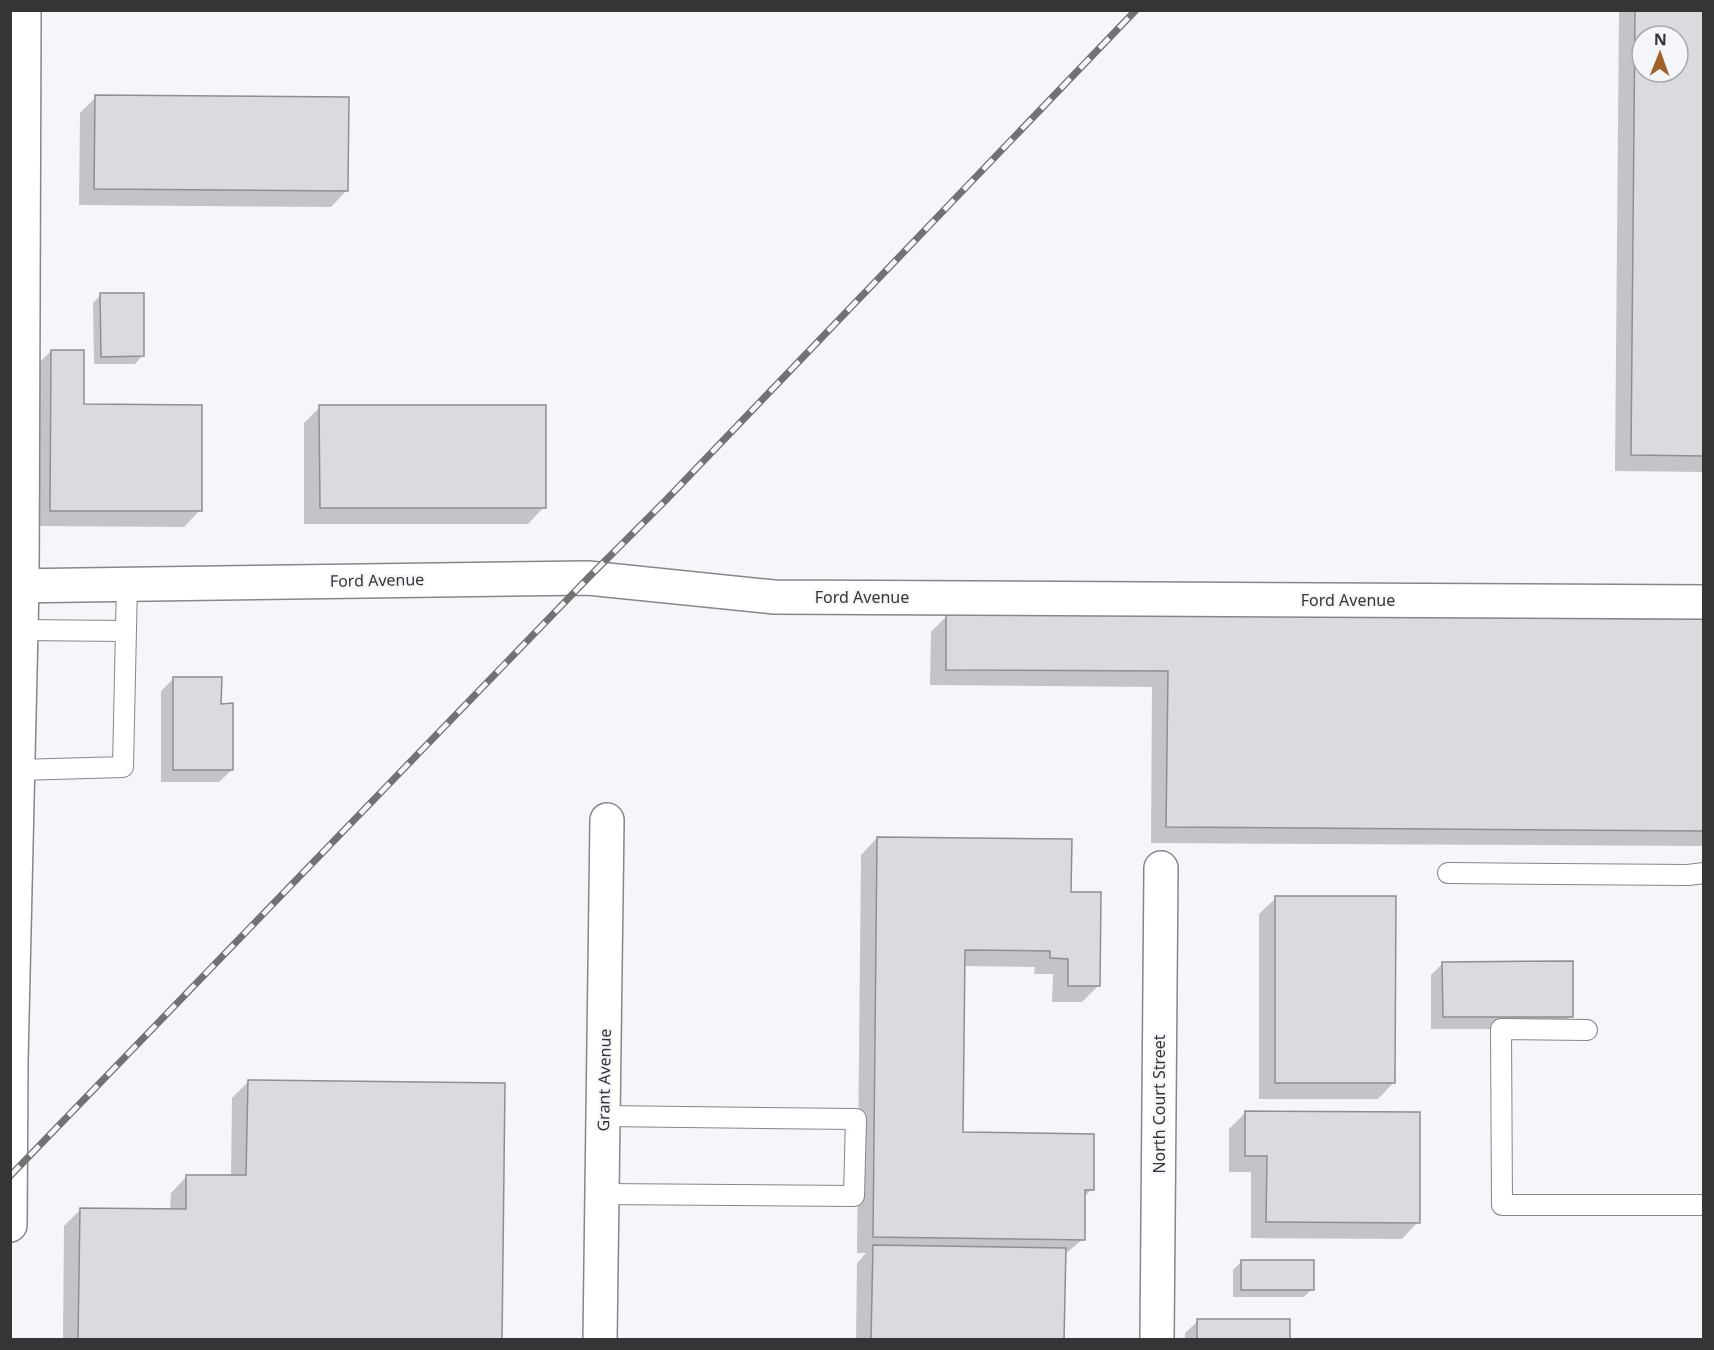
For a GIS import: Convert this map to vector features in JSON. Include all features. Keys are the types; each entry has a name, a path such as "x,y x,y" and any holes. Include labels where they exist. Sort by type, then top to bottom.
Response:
{"street":[{"path":"10,1225 11,1062 21,630 16,586 17,113 24,10"},
{"name":"Ford Avenue","path":"16,586 588,578 774,597 1704,602"},
{"name":"Grant Avenue","path":"600,1340 607,820"},
{"name":"North Court Street","path":"1157,1340 1161,868"}],"lane":[{"path":"18,770 123,767 124,631 127,583"},
{"path":"21,630 124,631"},
{"path":"1448,873 1688,875 1704,873"},
{"path":"1587,1030 1501,1029 1502,1205 1704,1206"},
{"path":"602,1194 854,1196 856,1130 856,1119 604,1116"}],"building":[{"path":"1635,10 1704,10 1704,456 1631,455 1634,84 1690,84 1690,24 1635,24"},
{"path":"95,95 349,97 348,191 94,189"},
{"path":"100,293 144,293 144,356 101,357"},
{"path":"51,350 84,350 84,404 202,405 202,511 50,511"},
{"path":"319,405 546,405 546,508 320,508"},
{"path":"946,614 1704,619 1704,831 1166,827 1168,671 946,670"},
{"path":"173,677 222,677 221,704 233,703 233,770 173,770"},
{"path":"877,837 1072,839 1071,892 1101,892 1100,986 1068,986 1068,959 1050,958 1050,951 965,950 963,1132 1094,1134 1094,1190 1085,1190 1085,1240 873,1237"},
{"path":"1275,896 1396,896 1395,1083 1275,1083"},
{"path":"1573,961 1573,1017 1443,1017 1442,962"},
{"path":"248,1080 505,1083 502,1340 78,1340 80,1208 186,1209 186,1175 246,1175"},
{"path":"1245,1111 1420,1112 1420,1223 1266,1222 1267,1156 1245,1156"},
{"path":"873,1245 1066,1248 1064,1340 871,1340"},
{"path":"1241,1260 1314,1260 1314,1290 1241,1290"},
{"path":"1197,1319 1290,1319 1290,1340 1197,1340"}],"railway":[{"path":"10,1176 666,500 1136,10"}]}
